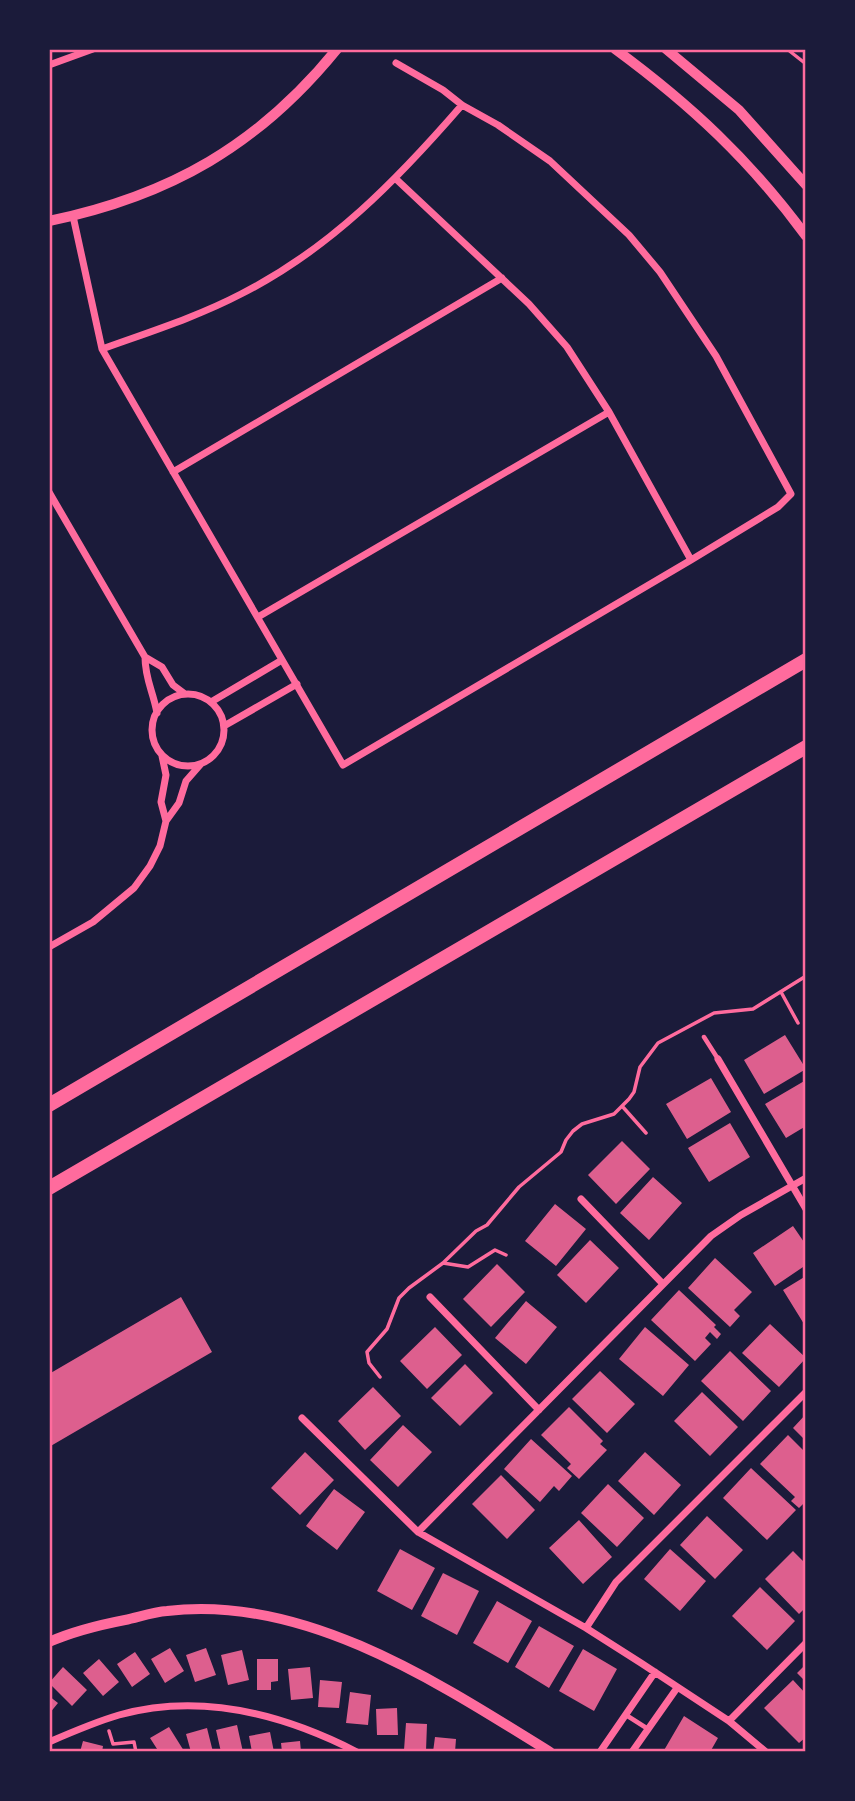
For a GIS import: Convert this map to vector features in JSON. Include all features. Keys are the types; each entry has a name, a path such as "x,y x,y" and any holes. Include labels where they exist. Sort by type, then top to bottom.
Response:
{"highway":[{"path":"49,1105 806,660"},
{"path":"49,1188 806,747"}],"street":[{"path":"49,65 93,49"},
{"path":"49,221 127,201 211,162 282,109 312,80 337,49"},
{"path":"615,49 687,105 718,133 745,160 806,236"},
{"path":"666,49 739,110 806,185"},
{"path":"73,216 102,349 343,765 691,560 778,507 791,494 716,356 660,272 629,234 550,162 498,125 396,63"},
{"path":"102,349 199,313 241,294 288,267 327,240 396,179 462,105"},
{"path":"396,179 502,278 567,347 609,412 691,560"},
{"path":"173,472 502,278"},
{"path":"258,617 609,412"},
{"path":"49,492 145,657 162,667 173,685 185,694"},
{"path":"145,657 145,676 154,693 156,713"},
{"path":"211,702 282,660"},
{"path":"224,726 297,684"},
{"path":"49,947 93,922 134,888 150,866 160,846 166,821 179,803 186,781 200,765 218,752 222,744 224,726 220,713 211,702 200,696 185,694 169,699 156,713 153,721 153,740 162,755 166,775 161,802 166,821"},
{"path":"162,755 177,765 200,765"},
{"path":"718,1059 806,1209"},
{"path":"418,1532 711,1236 806,1178"},
{"path":"581,1199 663,1284"},
{"path":"430,1297 539,1410"},
{"path":"586,1628 616,1582 806,1392"},
{"path":"302,1418 418,1532 586,1628 729,1721 766,1752"},
{"path":"49,1642 77,1630 167,1611 242,1612 271,1617 298,1623 367,1648 484,1711 550,1752"},
{"path":"729,1721 806,1643"},
{"path":"600,1752 655,1672"},
{"path":"632,1752 677,1688"},
{"path":"49,1742 120,1715 192,1706 232,1708 275,1717 300,1725 357,1752"}],"lane":[{"path":"704,1037 718,1059"},
{"path":"625,1715 648,1729"}],"path":[{"path":"787,49 806,64"},
{"path":"380,1377 369,1363 367,1352 387,1329 399,1298 494,1219 519,1186 561,1152 573,1131 582,1124 614,1114 634,1092 640,1067 664,1038 714,1013 753,1009 806,976"},
{"path":"781,992 798,1023"},
{"path":"622,1106 646,1133"},
{"path":"443,1263 468,1267 495,1250 506,1255"},
{"path":"109,1731 113,1744 134,1742 136,1752"}],"building":[{"path":"785,1035 806,1069 764,1094 744,1060"},
{"path":"711,1078 731,1112 687,1139 666,1104"},
{"path":"806,1080 806,1126 786,1138 765,1104"},
{"path":"730,1123 750,1157 709,1182 688,1148"},
{"path":"622,1141 650,1169 616,1204 588,1175"},
{"path":"653,1177 682,1203 649,1240 620,1213"},
{"path":"555,1204 586,1229 556,1266 525,1241"},
{"path":"793,1226 806,1245 806,1265 775,1286 753,1253"},
{"path":"590,1240 619,1268 586,1303 557,1275"},
{"path":"715,1258 752,1292 734,1310 740,1316 730,1327 688,1288"},
{"path":"497,1264 525,1292 491,1327 463,1299"},
{"path":"806,1276 806,1323 804,1324 783,1290"},
{"path":"679,1290 716,1325 714,1327 721,1334 717,1339 710,1332 705,1338 711,1344 695,1361 651,1320"},
{"path":"181,1297 212,1352 49,1447 49,1374"},
{"path":"526,1301 557,1327 526,1364 495,1338"},
{"path":"770,1324 806,1358 779,1387 742,1353"},
{"path":"435,1327 462,1355 427,1389 400,1361"},
{"path":"645,1327 689,1365 663,1396 619,1359"},
{"path":"730,1351 771,1391 743,1421 701,1381"},
{"path":"465,1364 493,1393 460,1426 431,1398"},
{"path":"600,1371 635,1404 607,1433 572,1399"},
{"path":"373,1387 401,1416 365,1450 338,1421"},
{"path":"702,1392 738,1427 710,1456 674,1421"},
{"path":"569,1407 603,1441 600,1444 607,1450 579,1479 567,1468 571,1464 541,1435"},
{"path":"806,1414 806,1441 793,1428"},
{"path":"403,1425 432,1452 398,1487 370,1460"},
{"path":"788,1435 806,1453 806,1501 799,1508 791,1501 795,1497 760,1464"},
{"path":"531,1439 572,1476 559,1491 554,1486 540,1502 504,1469"},
{"path":"305,1452 334,1480 300,1515 271,1488"},
{"path":"645,1452 681,1485 654,1515 618,1481"},
{"path":"751,1468 796,1510 767,1540 723,1498"},
{"path":"501,1475 535,1510 507,1539 472,1504"},
{"path":"608,1484 644,1518 617,1547 581,1513"},
{"path":"334,1489 365,1512 337,1550 306,1526"},
{"path":"707,1516 743,1550 715,1579 680,1545"},
{"path":"579,1520 612,1557 583,1584 549,1548"},
{"path":"400,1549 435,1568 412,1610 377,1591"},
{"path":"670,1549 706,1581 680,1611 644,1579"},
{"path":"793,1551 806,1564 806,1607 799,1614 765,1579"},
{"path":"443,1573 479,1591 457,1635 421,1616"},
{"path":"760,1587 795,1621 767,1650 732,1616"},
{"path":"497,1601 532,1621 508,1663 473,1643"},
{"path":"539,1626 574,1646 549,1688 515,1667"},
{"path":"170,1648 184,1671 165,1683 151,1659"},
{"path":"206,1648 216,1675 195,1682 186,1655"},
{"path":"583,1649 617,1669 594,1711 559,1691"},
{"path":"242,1650 249,1680 228,1685 221,1655"},
{"path":"135,1652 150,1674 132,1687 117,1664"},
{"path":"99,1659 119,1682 103,1696 83,1673"},
{"path":"257,1659 278,1659 278,1681 271,1682 271,1690 257,1690"},
{"path":"806,1664 806,1682 797,1673"},
{"path":"63,1667 87,1690 72,1706 49,1683"},
{"path":"310,1667 313,1698 291,1700 288,1669"},
{"path":"320,1680 342,1682 339,1708 318,1707"},
{"path":"793,1680 806,1694 806,1737 799,1743 764,1708"},
{"path":"350,1692 371,1695 368,1725 346,1723"},
{"path":"49,1696 58,1703 49,1714"},
{"path":"397,1708 398,1735 377,1735 376,1709"},
{"path":"684,1716 718,1738 710,1752 663,1752"},
{"path":"406,1723 427,1724 426,1751 404,1750"},
{"path":"237,1725 243,1752 221,1752 216,1730"},
{"path":"169,1727 184,1751 159,1752 150,1738"},
{"path":"207,1728 213,1752 191,1752 186,1734"},
{"path":"270,1732 274,1752 252,1752 249,1736"},
{"path":"435,1737 456,1739 455,1752 433,1752"},
{"path":"83,1741 103,1746 102,1752 80,1752"},
{"path":"300,1741 301,1752 282,1752 281,1743"}]}
